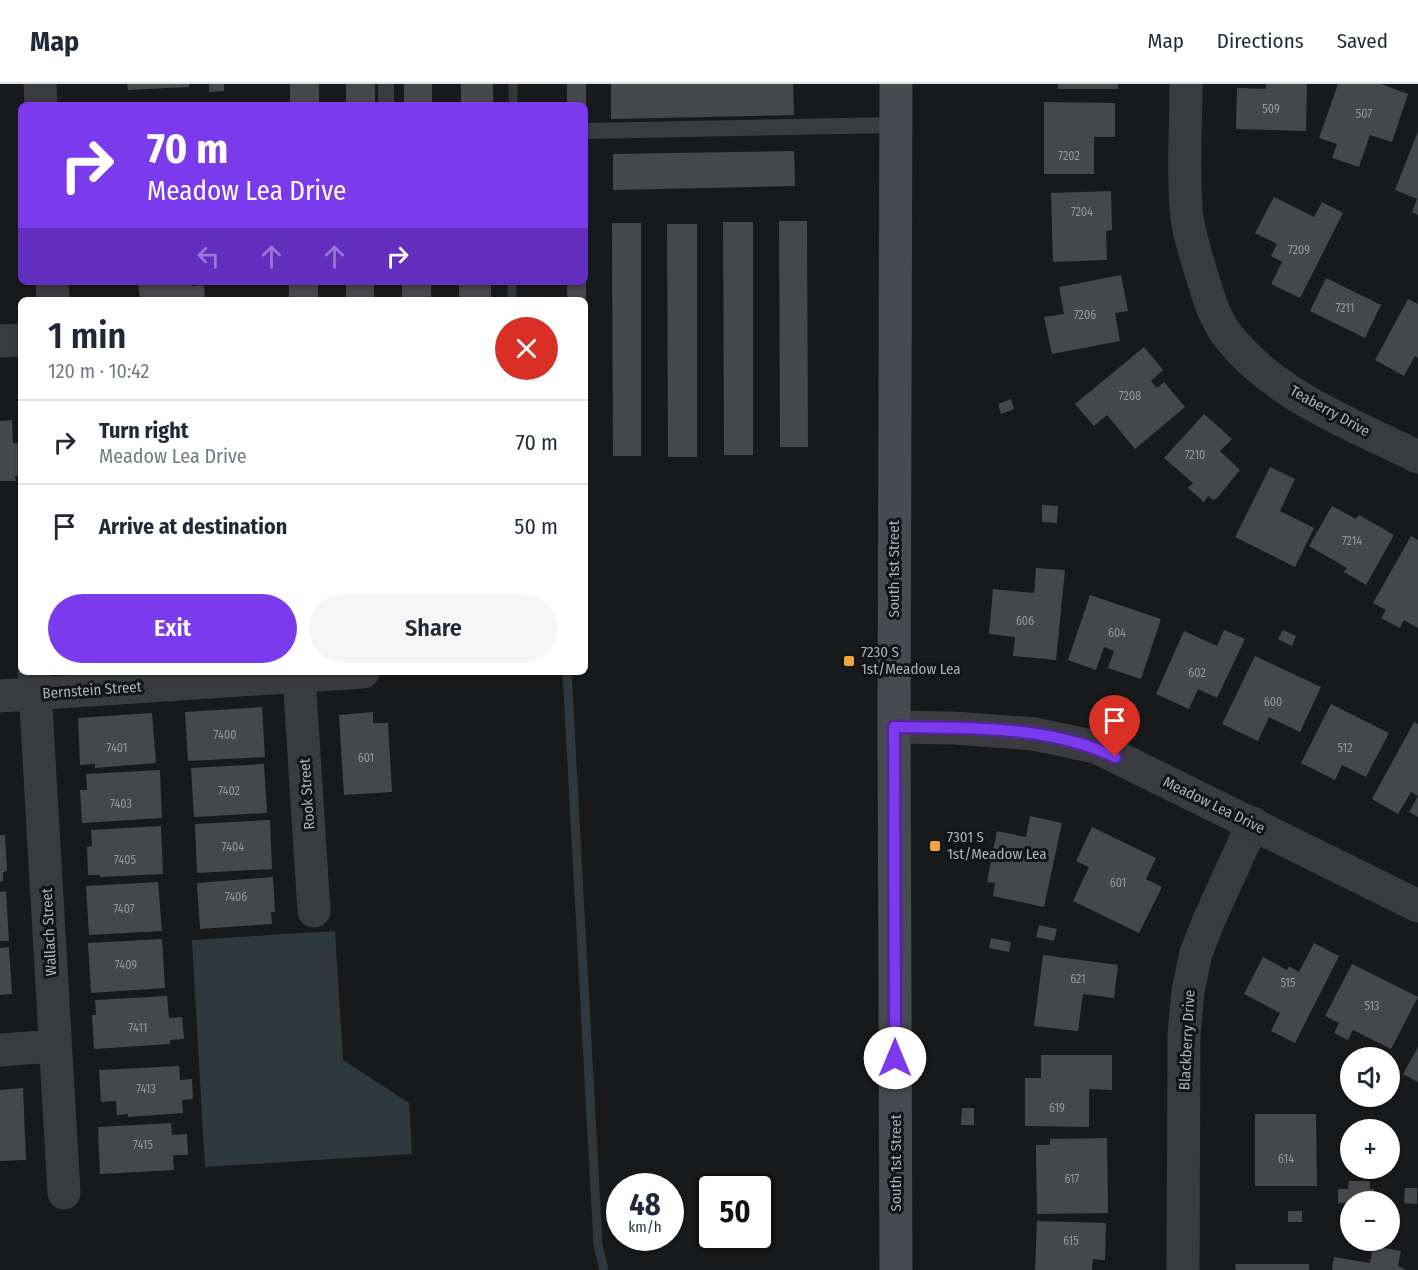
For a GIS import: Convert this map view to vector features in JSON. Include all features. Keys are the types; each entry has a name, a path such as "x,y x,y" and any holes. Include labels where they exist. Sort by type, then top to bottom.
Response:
{"main road":[{"name":"South 1st Street","path":"896,84 894,727 896,1270"}],"street":[{"path":"40,84 41,102"},
{"name":"Teaberry Drive","path":"1186,84 1186,208 1194,250 1209,300 1227,334 1248,358 1281,384 1316,407 1418,457"},
{"path":"0,341 18,340"},
{"name":"Bernstein Street","path":"0,696 35,683 315,675"},
{"name":"Rook Street","path":"299,676 314,911"},
{"name":"Wallach Street","path":"35,683 64,1193"},
{"name":"Meadow Lea Drive","path":"894,727 954,728 1034,734 1096,747 1418,906"},
{"name":"Blackberry Drive","path":"1183,1270 1184,1034 1188,991 1196,953 1252,823"},
{"path":"0,1050 55,1046"}],"lane":[{"path":"386,84 386,102"},
{"path":"588,131 896,126"}],"shaded area":[{"path":"335,931 343,1060 409,1103 412,1154 205,1167 192,940"}],"building":[{"path":"127,84 189,84 189,87 128,90"},
{"path":"209,84 224,84 224,91 209,92"},
{"path":"290,84 319,84 319,102 290,102"},
{"path":"346,84 375,84 375,102 346,102"},
{"path":"404,84 432,84 432,102 404,102"},
{"path":"461,84 493,84 493,102 461,102"},
{"path":"567,84 586,84 586,102 567,102"},
{"path":"611,84 793,84 794,115 611,119"},
{"path":"1058,84 1118,84 1118,89 1058,89"},
{"path":"1266,84 1307,84 1306,131 1236,129 1237,88 1266,89"},
{"path":"1338,84 1381,84 1408,94 1392,142 1370,135 1359,167 1332,158 1337,144 1319,138"},
{"path":"1044,102 1115,103 1115,137 1094,137 1094,174 1044,174"},
{"path":"1418,131 1418,215 1412,212 1417,199 1395,190"},
{"path":"794,151 795,186 613,190 613,154"},
{"path":"1111,191 1112,230 1106,231 1107,260 1053,262 1051,193"},
{"path":"1274,197 1314,217 1322,202 1343,213 1300,298 1271,284 1282,262 1271,256 1277,244 1255,233"},
{"path":"779,221 807,221 808,447 780,447"},
{"path":"723,222 753,222 753,455 724,455"},
{"path":"612,223 641,223 641,456 613,456"},
{"path":"667,224 697,224 697,457 668,457"},
{"path":"1121,275 1128,311 1115,313 1120,341 1052,354 1044,317 1064,314 1059,287"},
{"path":"1326,278 1381,305 1365,338 1310,311"},
{"path":"138,285 204,285 205,297 140,297"},
{"path":"289,285 318,285 318,297 289,297"},
{"path":"346,285 374,285 374,297 346,297"},
{"path":"402,285 431,285 431,297 402,297"},
{"path":"459,285 491,285 491,297 459,297"},
{"path":"567,285 586,285 586,297 567,297"},
{"path":"1408,299 1418,304 1418,358 1415,356 1404,376 1375,360"},
{"path":"1144,347 1163,370 1151,381 1157,388 1164,382 1185,407 1135,449 1107,415 1094,426 1075,404"},
{"path":"1011,399 1014,409 1001,414 998,404"},
{"path":"1204,414 1232,439 1220,451 1240,470 1217,498 1213,500 1208,496 1204,502 1188,488 1193,483 1164,458"},
{"path":"12,420 13,443 18,443 16,481 0,481 0,421"},
{"path":"1270,467 1295,479 1280,511 1314,528 1295,567 1235,537"},
{"path":"1042,505 1058,506 1057,523 1042,522"},
{"path":"1332,506 1356,519 1359,515 1394,535 1366,585 1344,572 1347,568 1309,546"},
{"path":"1411,536 1418,540 1418,628 1404,620 1400,628 1381,618 1386,610 1373,603"},
{"path":"1036,568 1065,570 1056,660 1013,656 1015,637 989,634 993,589 1034,593"},
{"path":"1090,595 1161,619 1141,679 1108,668 1114,651 1104,647 1096,670 1068,660"},
{"path":"1224,630 1245,639 1217,698 1198,689 1189,709 1156,694 1184,631 1217,646"},
{"path":"1283,630 1296,636 1292,646 1278,639"},
{"path":"1255,656 1321,687 1300,732 1269,717 1258,741 1222,724"},
{"path":"1331,704 1389,733 1366,777 1342,765 1335,780 1301,763"},
{"path":"262,707 265,757 188,761 185,712"},
{"path":"373,712 373,723 388,723 392,792 344,795 339,715"},
{"path":"152,713 156,763 95,768 95,764 80,765 78,718"},
{"path":"1414,722 1418,724 1418,796 1411,792 1398,814 1372,799"},
{"path":"264,764 267,813 194,817 191,768"},
{"path":"160,770 162,818 82,823 80,790 87,790 86,774"},
{"path":"1418,796 1418,817 1409,812"},
{"path":"1030,816 1062,823 1044,907 993,896 995,883 987,882 997,831 1026,837"},
{"path":"270,820 272,869 197,873 195,824"},
{"path":"161,826 163,874 100,877 100,875 88,875 87,847 92,846 91,830"},
{"path":"1092,827 1156,858 1146,879 1162,887 1139,933 1073,901 1089,867 1076,861"},
{"path":"0,835 5,835 7,871 3,872 3,881 0,882"},
{"path":"273,877 275,912 271,912 272,924 200,929 197,883"},
{"path":"158,882 162,931 89,935 86,886"},
{"path":"6,891 9,941 0,941 0,892"},
{"path":"1039,925 1057,929 1054,941 1036,937"},
{"path":"991,938 1011,942 1009,952 989,948"},
{"path":"162,939 165,988 91,993 88,943"},
{"path":"1314,943 1339,956 1295,1043 1271,1031 1280,1013 1244,994 1263,957 1287,970 1289,966 1299,972"},
{"path":"9,947 12,994 0,995 0,948"},
{"path":"1043,955 1118,965 1114,998 1083,994 1078,1031 1034,1026"},
{"path":"1352,964 1418,997 1392,1047 1387,1047 1353,1030 1348,1040 1334,1033 1339,1023 1325,1016"},
{"path":"167,996 169,1018 182,1017 184,1039 170,1040 170,1044 94,1049 92,1015 96,1015 95,1000"},
{"path":"1418,1047 1418,1082 1403,1074"},
{"path":"1041,1055 1112,1055 1112,1090 1089,1089 1089,1127 1025,1126 1025,1078 1041,1078"},
{"path":"179,1066 180,1080 192,1079 193,1099 182,1100 183,1113 128,1117 128,1114 117,1115 116,1101 101,1102 99,1070"},
{"path":"23,1088 26,1160 0,1161 0,1090"},
{"path":"962,1108 974,1108 974,1125 961,1125"},
{"path":"1255,1114 1316,1114 1317,1186 1255,1186"},
{"path":"171,1123 172,1135 187,1134 188,1155 173,1155 174,1170 100,1174 98,1127"},
{"path":"1107,1138 1108,1213 1037,1214 1036,1145 1050,1145 1050,1139"},
{"path":"1349,1181 1370,1181 1370,1189 1374,1191 1340,1191 1340,1203 1338,1203 1338,1189 1348,1189"},
{"path":"1405,1188 1417,1188 1417,1204 1404,1203"},
{"path":"1288,1211 1302,1211 1302,1222 1288,1222"},
{"path":"1037,1221 1106,1223 1105,1260 1093,1259 1092,1270 1035,1270"},
{"path":"1372,1251 1401,1251 1398,1266 1406,1270 1332,1270 1334,1257 1370,1263"},
{"path":"1235,1264 1309,1264 1309,1270 1236,1270"}],"waterway":[{"path":"513,84 513,102"},
{"path":"512,285 512,297"},
{"path":"567,675 598,1245 604,1270"}],"place":[{"name":"7230 S 1st/Meadow Lea","path":"849,661"},
{"name":"7301 S 1st/Meadow Lea","path":"935,846"}],"route":[{"path":"895,1058 894,727 954,728 1034,734 1096,747 1115,757"}]}
